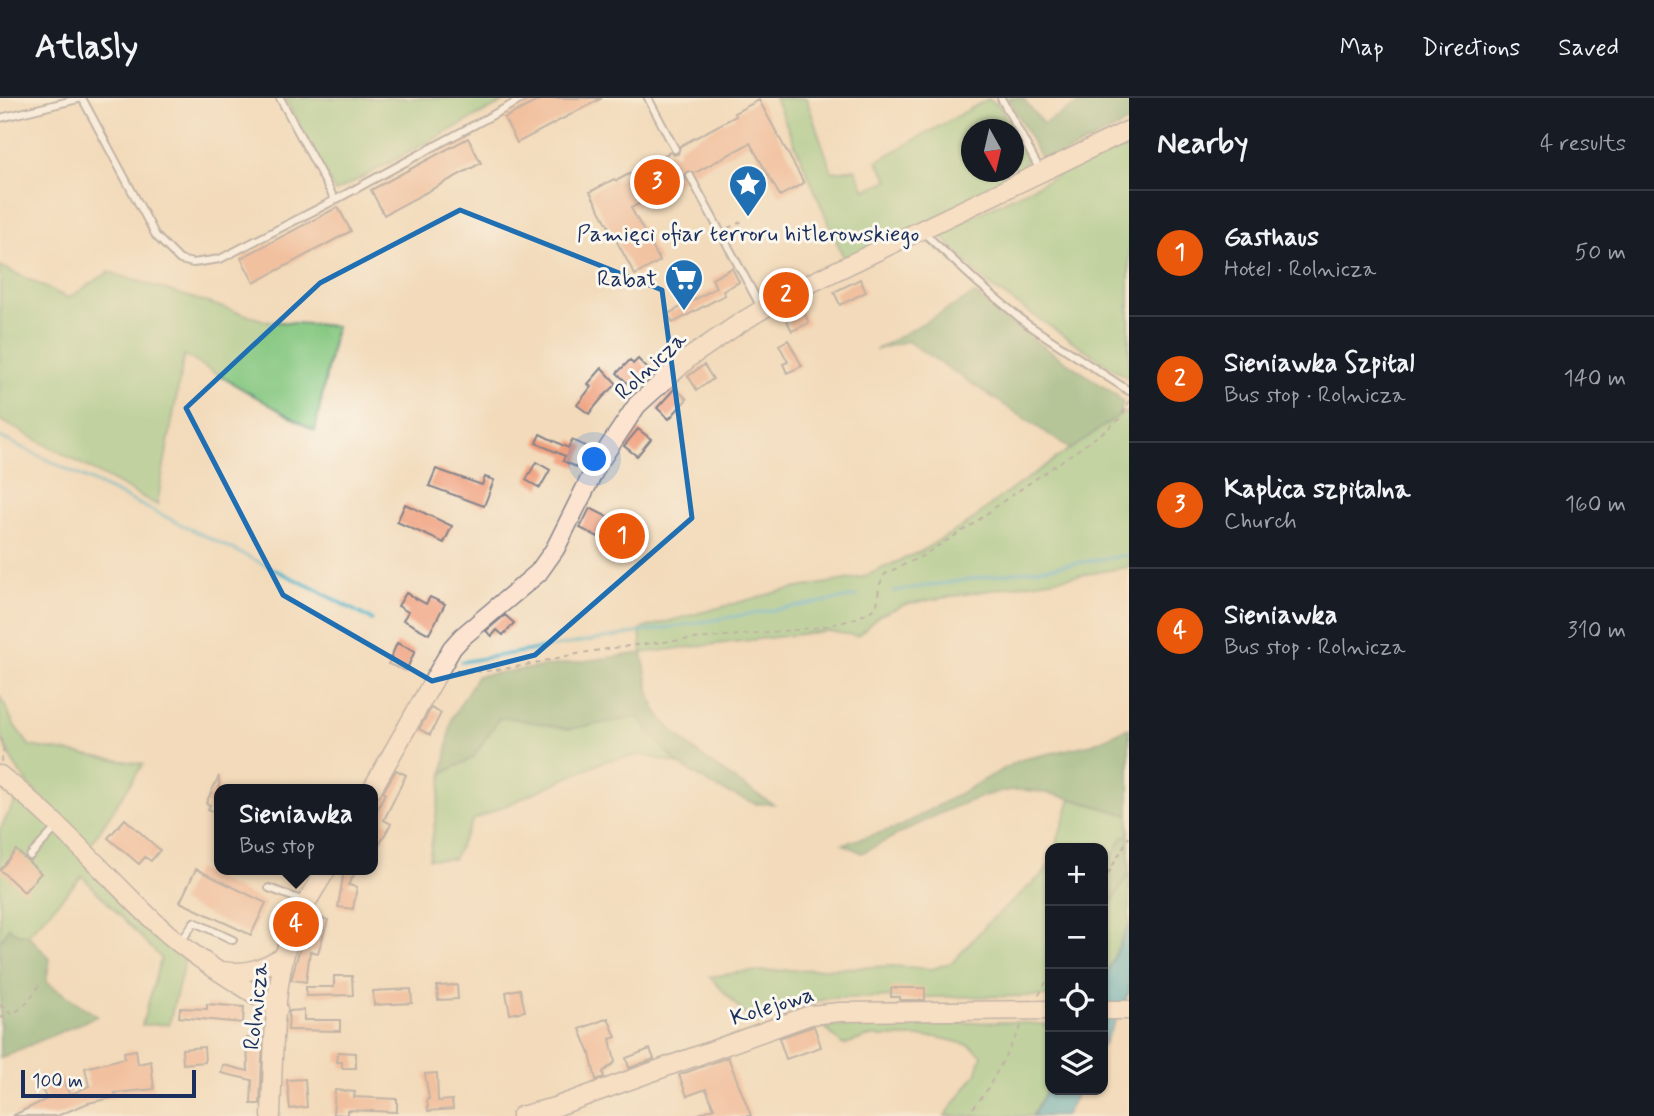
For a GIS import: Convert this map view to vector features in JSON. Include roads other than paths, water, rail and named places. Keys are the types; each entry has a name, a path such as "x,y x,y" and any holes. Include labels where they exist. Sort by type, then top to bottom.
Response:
{"street":[{"name":"Rolnicza","path":"375,784 452,648 538,572 555,549 597,465 638,405 690,357 762,309 921,229 1129,130"},
{"path":"0,775 59,825 180,943 278,1009"},
{"name":"Rolnicza","path":"271,1116 284,956 290,936 323,875"},
{"path":"218,971 253,971 284,956"},
{"name":"Kolejowa","path":"521,1116 555,1107 810,1015 840,1012 1045,1010"},
{"path":"1108,1010 1129,1010"}],"lane":[{"path":"0,118 82,98 156,236 180,260 193,263 220,259 524,98"},
{"path":"280,98 335,200"},
{"path":"648,98 675,149"},
{"path":"1001,98 1041,171"},
{"path":"690,176 762,309"},
{"path":"921,229 978,284 1027,324 1129,391"},
{"path":"30,856 59,825"},
{"path":"269,888 307,903"},
{"path":"180,943 194,922 233,940"}],"water":[{"path":"1129,924 1129,992 1108,1036 1108,1032 1108,970"},
{"path":"1045,1093 1076,1095 1065,1116 1033,1116"}],"waterway":[{"path":"0,437 313,588 372,620"},
{"path":"894,591 1129,555"},
{"path":"461,662 858,596"}],"place":[{"name":"Kaplica szpitalna","path":"657,182"},
{"name":"Pamięci ofiar terroru hitlerowskiego","path":"748,218"},
{"name":"Sieniawka Szpital","path":"786,295"},
{"name":"Rabat","path":"684,312"},
{"name":"Gasthaus","path":"622,536"},
{"name":"Sieniawka","path":"296,924"}]}
